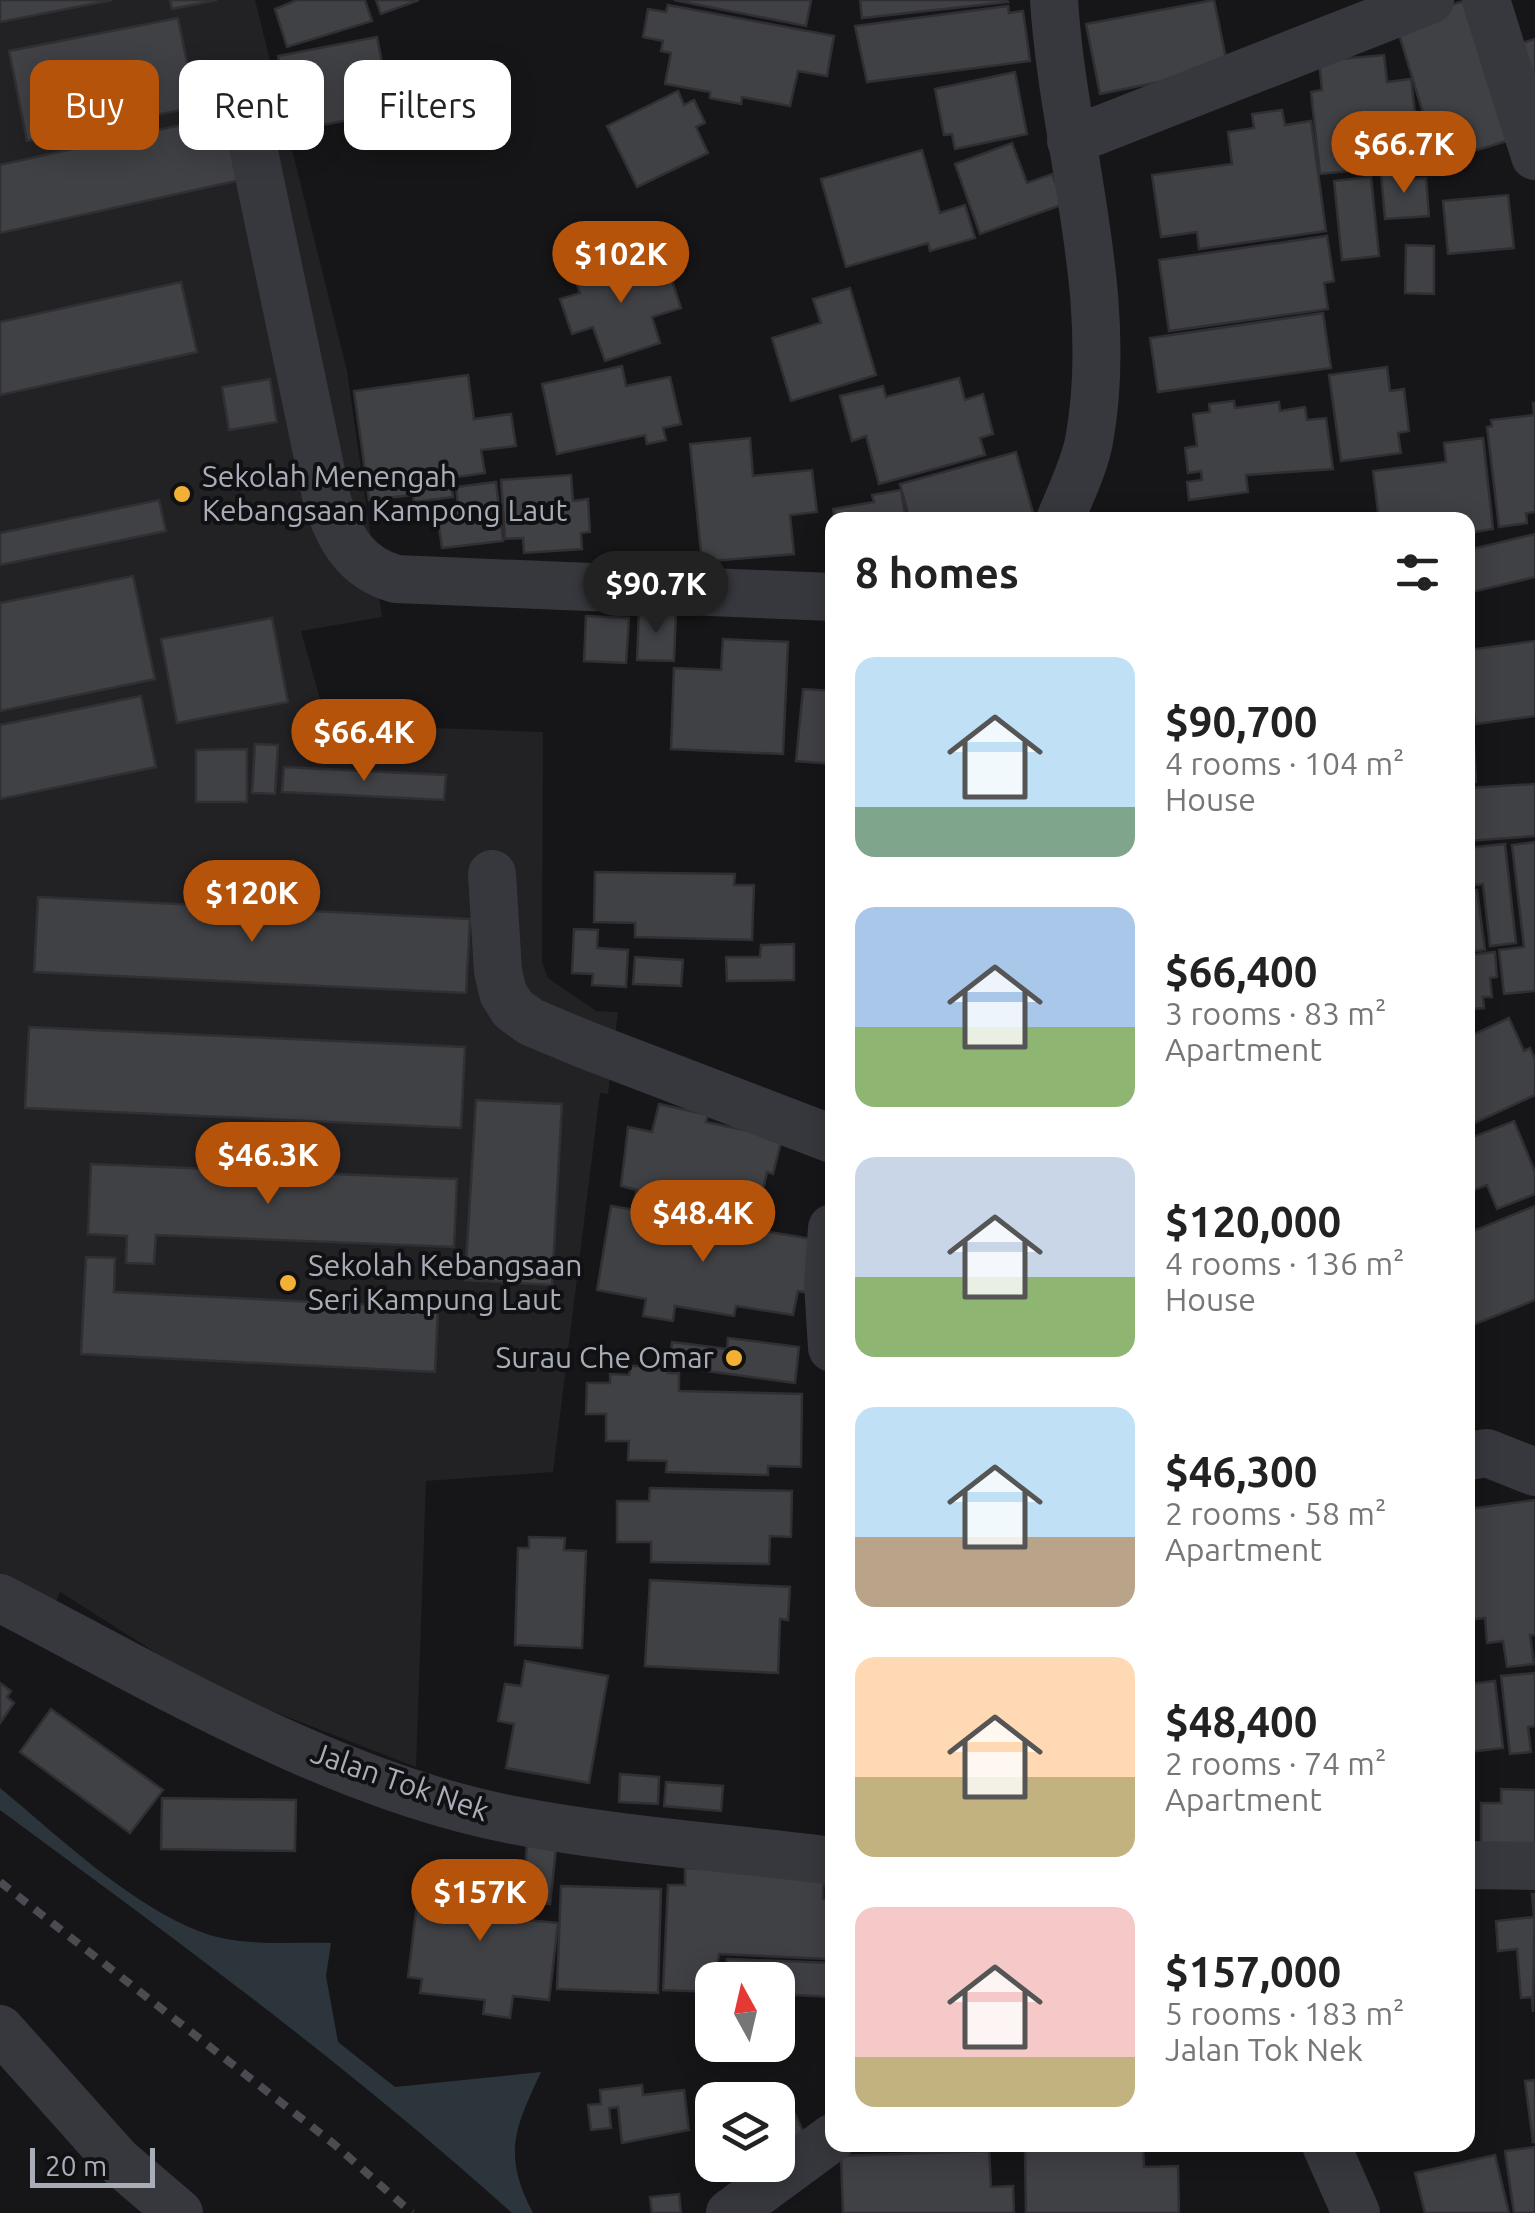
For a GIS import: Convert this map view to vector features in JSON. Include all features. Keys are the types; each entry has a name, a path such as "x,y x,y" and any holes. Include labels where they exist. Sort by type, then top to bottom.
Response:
{"street":[{"path":"1054,0 1058,60 1097,347 1089,443 1063,512"},
{"path":"1072,141 1430,0"},
{"path":"1486,0 1535,156"},
{"path":"254,150 326,500 338,534 374,573 396,579 825,597"},
{"path":"492,874 498,971 503,993 514,1009 531,1022 586,1045 825,1136"},
{"path":"1475,1455 1487,1453 1535,1472"},
{"name":"Jalan Tok Nek","path":"0,1598 218,1710 337,1764 416,1792 506,1819 825,1859"},
{"path":"1475,1865 1535,1866"},
{"path":"0,2029 118,2162 178,2213"},
{"path":"730,2213 825,2143"},
{"path":"1329,2152 1356,2213"}],"shaded area":[{"name":"Sekolah Kebangsaan Seri Kampung Laut","path":"0,0 255,0 270,60 179,60 179,150 292,150 347,371 382,617 301,631 327,724 543,732 542,962 548,978 596,1011 618,1012 608,1094 600,1093 553,1472 426,1481 416,1767 210,1687 60,1592 55,1604 0,1574"},
{"path":"0,1788 121,1887 174,1920 232,1940 331,1943 326,1976 338,2042 395,2087 541,2072 524,2109 515,2157 523,2192 533,2213 512,2213 325,2055 0,1810"}],"building":[{"path":"0,0 112,0 0,22"},
{"path":"170,0 217,0 172,9"},
{"path":"297,0 365,0 372,21 287,47 275,9"},
{"path":"376,0 419,0 381,14"},
{"path":"674,0 811,0 806,26"},
{"path":"860,0 1007,0 1008,2 862,18"},
{"path":"1214,0 1228,68 1100,94 1086,24"},
{"path":"1468,0 1520,137 1438,162 1395,21"},
{"path":"668,5 834,36 827,76 798,71 790,106 742,97 741,104 710,98 710,92 665,84 671,53 661,51 663,41 643,37 648,9 666,12"},
{"path":"1008,6 1009,13 1023,11 1030,61 867,82 855,26"},
{"path":"178,18 186,60 179,60 179,110 159,114 159,60 30,60 27,141 9,51"},
{"path":"377,37 381,60 344,60 344,121 324,125 324,60 279,60 278,56"},
{"path":"1535,39 1535,84 1522,43"},
{"path":"1384,55 1387,82 1411,79 1421,164 1320,174 1311,92 1322,90 1319,61"},
{"path":"1015,72 1027,134 955,149 952,134 944,135 935,89"},
{"path":"678,91 684,105 694,100 705,123 696,127 708,153 637,187 607,126"},
{"path":"1282,110 1285,125 1311,121 1326,231 1199,249 1197,232 1161,237 1152,175 1232,164 1228,132 1254,128 1252,114"},
{"path":"179,125 179,150 238,150 245,179 0,233 0,165 68,150 159,150 159,130"},
{"path":"1012,143 1027,183 1052,174 1064,204 980,234 955,164"},
{"path":"922,150 940,213 965,205 975,238 930,251 928,243 846,267 821,179"},
{"path":"1408,172 1408,179 1426,178 1429,216 1385,219 1381,173"},
{"path":"1371,177 1379,256 1342,260 1334,181"},
{"path":"1508,195 1514,248 1448,254 1443,201"},
{"path":"1327,236 1334,281 1324,283 1328,309 1169,331 1159,260"},
{"path":"1406,245 1434,246 1434,294 1405,293"},
{"path":"634,258 640,275 667,266 681,308 652,317 660,343 605,361 593,327 572,334 560,299 580,293 574,277"},
{"path":"181,282 197,352 0,395 0,322"},
{"path":"850,288 876,375 791,401 772,338 821,323 813,299"},
{"path":"1323,313 1331,368 1158,392 1150,338"},
{"path":"622,366 626,386 670,377 681,424 663,428 666,440 647,444 645,435 557,454 542,384"},
{"path":"1387,367 1390,391 1404,389 1409,431 1398,433 1401,453 1341,461 1329,375"},
{"path":"468,375 474,419 511,414 516,446 481,450 485,473 450,478 453,497 414,502 413,495 369,500 354,391"},
{"path":"959,378 965,400 983,394 993,434 980,438 985,455 879,484 866,436 852,441 840,396 883,386 886,397"},
{"path":"270,379 277,422 229,430 222,387"},
{"path":"1234,401 1235,408 1279,402 1280,411 1305,407 1307,420 1326,418 1333,469 1246,475 1248,492 1189,500 1187,482 1202,480 1201,471 1188,473 1185,448 1197,446 1193,414 1210,412 1209,404"},
{"path":"1535,403 1535,512 1526,513 1527,523 1499,527 1487,427 1492,426 1491,420 1534,415"},
{"path":"750,438 753,476 812,470 817,512 790,515 794,554 702,562 690,444"},
{"path":"1483,438 1493,529 1475,532 1475,512 1378,512 1373,471 1446,462 1444,443"},
{"path":"1016,452 1033,512 908,512 900,484"},
{"path":"571,475 573,501 588,499 590,532 581,533 582,549 524,553 523,538 505,539 501,480"},
{"path":"496,482 503,541 442,548 438,519 451,518 450,507 458,506 456,487"},
{"path":"901,490 905,512 834,512 833,509 874,502 872,495"},
{"path":"159,500 166,531 0,565 0,533"},
{"path":"1535,534 1535,577 1475,591 1475,548"},
{"path":"133,576 155,679 0,711 0,603"},
{"path":"639,611 676,612 674,661 637,660"},
{"path":"586,616 629,618 626,663 584,661"},
{"path":"272,618 288,702 177,723 161,639"},
{"path":"723,639 788,642 783,754 671,749 674,668 721,670"},
{"path":"1535,641 1535,716 1475,724 1475,649"},
{"path":"803,689 825,691 825,763 796,761"},
{"path":"141,696 156,767 0,799 0,725"},
{"path":"255,744 278,745 275,794 252,793"},
{"path":"247,749 247,802 196,802 196,750"},
{"path":"284,767 446,775 444,800 282,792"},
{"path":"1535,784 1535,836 1475,840 1475,788"},
{"path":"1535,842 1535,991 1504,994 1499,950 1524,947 1512,845"},
{"path":"1505,844 1516,943 1490,946 1483,884 1475,885 1475,847"},
{"path":"595,872 735,874 734,885 754,885 752,940 635,937 635,923 594,922"},
{"path":"1475,890 1485,950 1475,951"},
{"path":"38,897 470,919 466,993 34,972"},
{"path":"574,929 598,930 597,948 628,950 626,987 592,985 593,974 572,973"},
{"path":"794,944 794,980 727,981 726,957 760,957 761,945"},
{"path":"1495,952 1497,977 1490,978 1492,997 1483,997 1484,1008 1475,1009 1475,954"},
{"path":"635,957 683,960 681,986 633,984"},
{"path":"1509,1018 1524,1051 1530,1048 1535,1059 1535,1095 1475,1123 1475,1034"},
{"path":"29,1027 465,1047 461,1128 25,1108"},
{"path":"476,1100 562,1104 552,1285 465,1280"},
{"path":"659,1104 708,1115 706,1122 782,1138 773,1174 767,1172 760,1204 725,1196 720,1215 635,1197 637,1190 621,1186 628,1127 652,1132"},
{"path":"1514,1121 1535,1172 1535,1194 1497,1209 1487,1185 1475,1189 1475,1136"},
{"path":"91,1164 457,1179 454,1247 156,1235 154,1264 126,1263 127,1236 88,1234"},
{"path":"611,1206 818,1240 809,1293 798,1291 793,1315 736,1306 734,1316 675,1306 673,1321 643,1316 646,1299 597,1290"},
{"path":"1535,1206 1535,1300 1475,1324 1475,1230"},
{"path":"86,1257 115,1258 114,1292 438,1308 435,1372 81,1354"},
{"name":"Surau Che Omar","path":"728,1338 799,1347 795,1383 669,1366 672,1342 727,1349"},
{"path":"630,1366 669,1366 668,1373 679,1373 679,1391 802,1394 801,1467 768,1466 768,1475 666,1472 667,1461 628,1460 629,1441 606,1441 606,1414 586,1414 587,1383 610,1383 610,1374 629,1375"},
{"path":"650,1488 792,1491 791,1537 770,1536 769,1564 651,1562 651,1542 617,1542 617,1501 649,1501"},
{"path":"1535,1500 1535,1635 1530,1635 1534,1664 1507,1667 1503,1641 1487,1643 1485,1618 1475,1619 1475,1508"},
{"path":"529,1537 565,1538 564,1550 586,1551 582,1648 515,1645 518,1548 529,1548"},
{"path":"650,1580 790,1587 788,1620 780,1619 778,1673 645,1666"},
{"path":"525,1661 608,1676 589,1783 506,1768 514,1724 498,1721 505,1684 521,1686"},
{"path":"1535,1673 1535,1726 1528,1727 1531,1752 1510,1754 1501,1676"},
{"path":"1495,1681 1503,1748 1475,1751 1475,1683"},
{"path":"0,1683 11,1691 7,1697 14,1703 0,1723"},
{"path":"51,1709 163,1790 130,1833 20,1752"},
{"path":"620,1774 659,1777 658,1804 619,1802"},
{"path":"666,1782 723,1786 721,1811 664,1806"},
{"path":"1501,1789 1535,1790 1535,1855 1481,1853 1481,1803 1501,1803"},
{"path":"162,1798 296,1800 295,1851 161,1849"},
{"path":"527,1846 556,1849 550,1904 522,1901"},
{"path":"464,1860 490,1863 488,1885 513,1888 509,1918 558,1923 549,2000 513,1996 510,2018 483,2014 485,2000 420,1993 422,1979 408,1977 419,1887 433,1889 434,1879 462,1882"},
{"path":"685,1868 824,1874 825,1959 719,1954 718,1962 695,1962 695,1991 663,1990 668,1885 685,1885"},
{"path":"561,1886 661,1889 658,1993 557,1989"},
{"path":"1535,1894 1533,2012 1532,1997 1521,1998 1517,1949 1498,1951 1496,1921 1534,1917"},
{"path":"727,1959 825,1963 825,1997 795,1995 795,1962 727,1962"},
{"path":"1535,2080 1535,2142 1533,2142 1525,2081"},
{"path":"642,2085 643,2095 684,2090 689,2130 622,2143 618,2107 609,2108 611,2128 591,2130 588,2105 601,2104 600,2090"},
{"path":"795,2114 807,2140 795,2146"},
{"path":"1535,2147 1535,2213 1514,2213 1505,2151"},
{"path":"989,2152 991,2187 1013,2186 1014,2213 843,2213 841,2156"},
{"path":"1025,2152 1143,2152 1144,2167 1178,2166 1179,2213 1026,2213"},
{"path":"1495,2155 1509,2213 1425,2213 1415,2173"},
{"path":"679,2194 681,2213 652,2213 650,2197"}],"railway":[{"path":"0,1882 334,2144 412,2213"}],"place":[{"name":"Sekolah Menengah Kebangsaan Kampong Laut","path":"182,494"},
{"name":"Sekolah Kebangsaan Seri Kampung Laut","path":"288,1283"},
{"name":"Surau Che Omar","path":"734,1358"}]}
